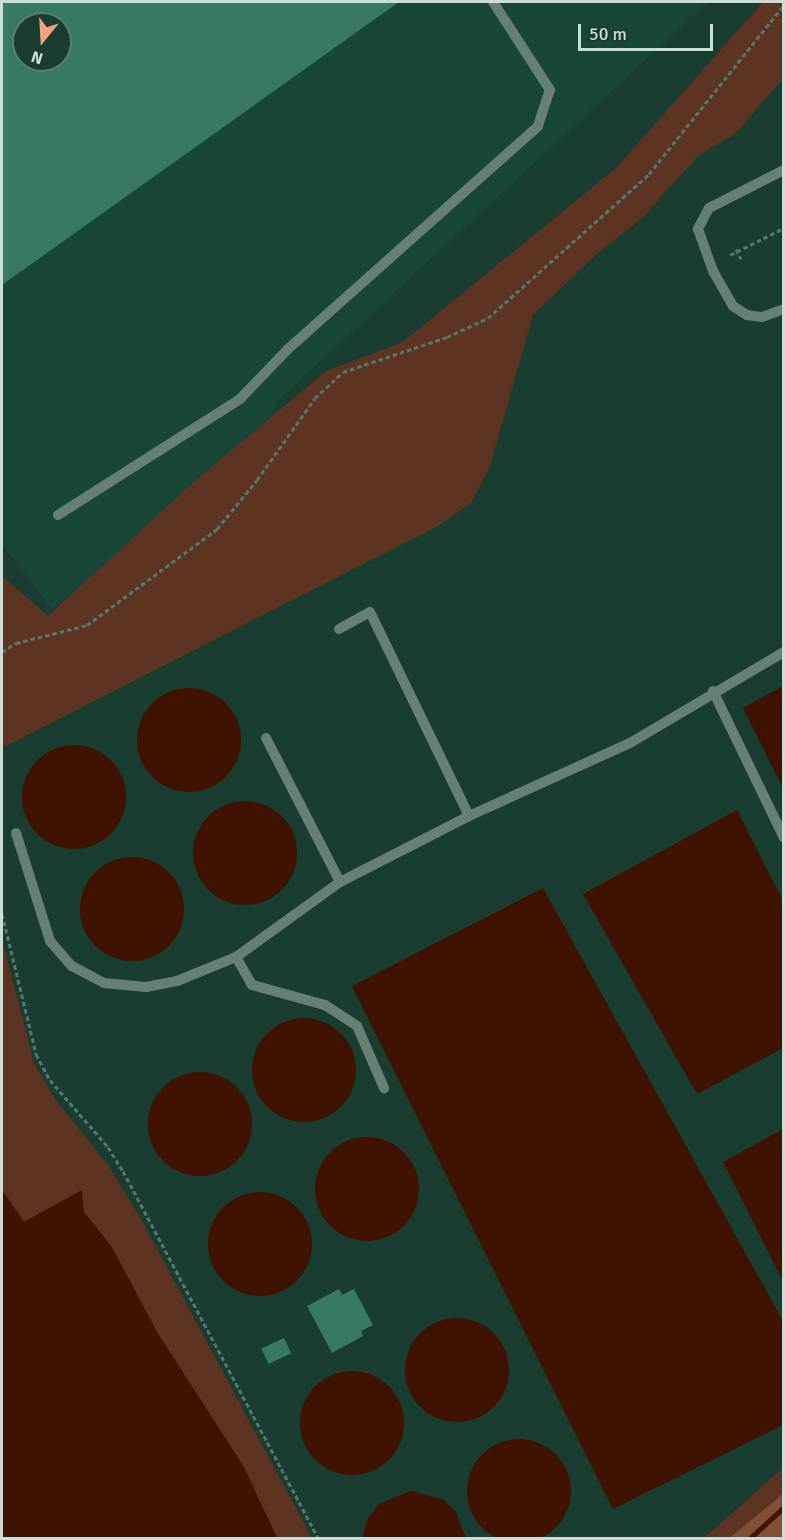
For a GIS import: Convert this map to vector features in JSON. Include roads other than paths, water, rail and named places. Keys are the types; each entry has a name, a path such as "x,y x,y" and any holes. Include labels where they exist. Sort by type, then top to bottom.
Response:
{"lane":[{"path":"58,515 240,399 288,349 538,126 550,90 493,2"},
{"path":"783,170 709,208 698,229 713,271 733,306 747,315 762,317 783,309"},
{"path":"339,629 370,612 469,816"},
{"path":"16,833 50,941 72,966 104,983 146,987 177,981 236,957 339,882 469,816 630,743 712,691 783,652"},
{"path":"712,691 783,838"},
{"path":"266,738 339,882"},
{"path":"236,957 252,985 325,1005 357,1026 384,1088"}],"waterway":[{"path":"750,1538 784,1507"}]}
